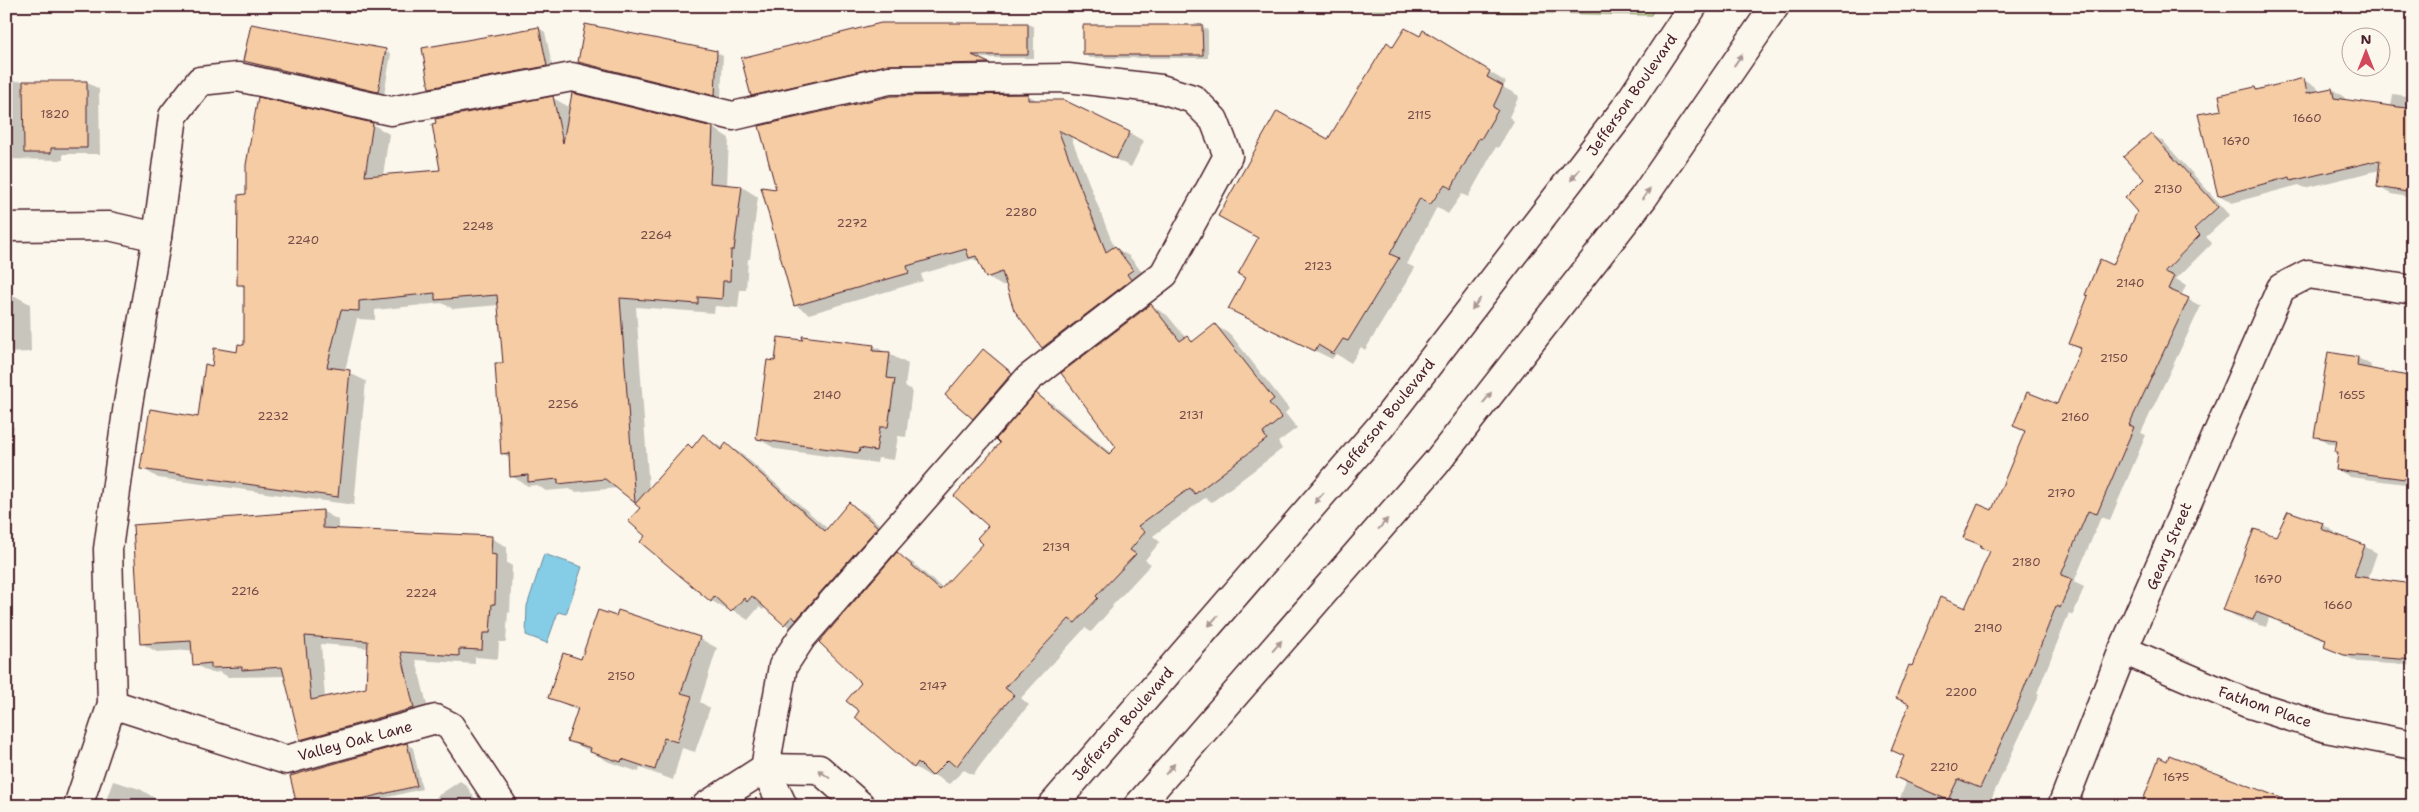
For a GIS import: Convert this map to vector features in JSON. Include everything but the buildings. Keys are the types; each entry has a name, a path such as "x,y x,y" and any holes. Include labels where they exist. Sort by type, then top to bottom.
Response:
{"main road":[{"name":"Jefferson Boulevard","path":"1052,806 1382,426 1624,110 1693,6"},
{"path":"1138,806 1436,463 1643,198 1775,6"},
{"path":"78,806 112,704 108,549 128,404 157,237 173,116 200,81 238,77 391,111 572,76 733,116 890,80 1068,78 1161,89 1193,99 1214,120 1228,156 1164,274 1029,378 802,636 783,666 765,768 783,806"},
{"path":"6,227 109,226 157,237"},
{"name":"Geary Street","path":"2062,806 2123,650 2281,288 2308,274 2413,290"},
{"name":"Fathom Place","path":"2123,650 2247,703 2326,728 2413,745"},
{"name":"Valley Oak Lane","path":"112,704 286,760 436,719 450,726 503,806"},
{"path":"706,806 765,768 819,769 861,806"}],"green space":[{"path":"1161,6 1655,6 1651,15"}],"water":[{"path":"544,554 582,567 566,614 558,612 547,643 526,635 527,606"}]}
